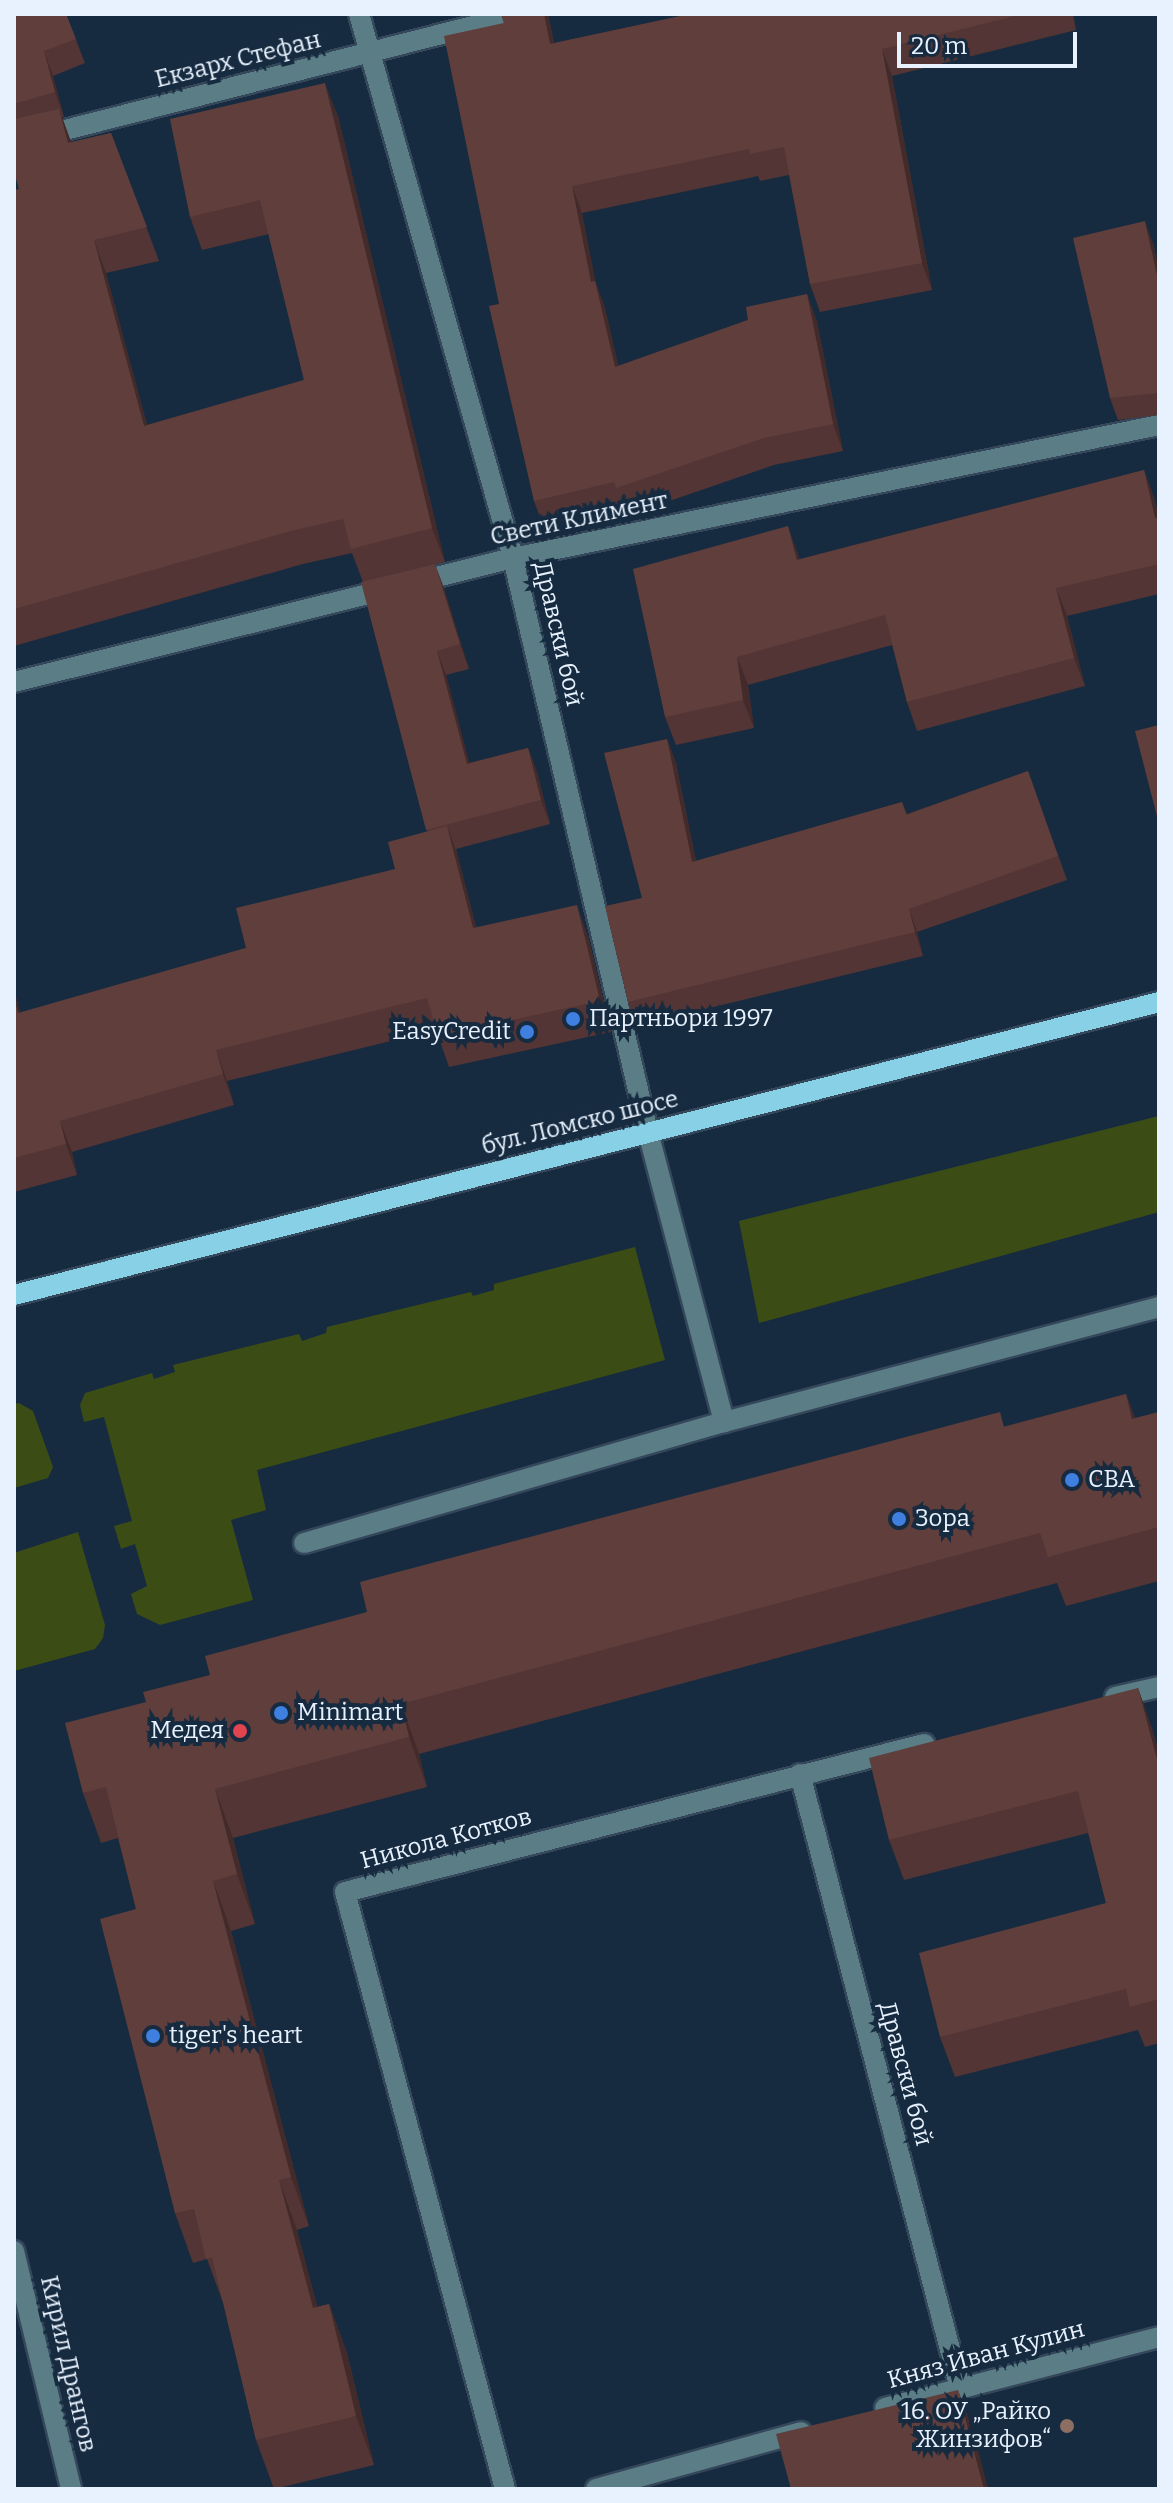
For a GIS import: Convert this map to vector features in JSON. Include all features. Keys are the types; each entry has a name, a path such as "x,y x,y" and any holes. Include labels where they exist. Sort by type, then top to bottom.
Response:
{"main road":[{"name":"бул. Ломско шосе","path":"14,1295 1159,1002"}],"street":[{"name":"Дравски бой","path":"359,14 513,558 648,1132 724,1422"},
{"name":"Екзарх Стефан","path":"14,143 520,14"},
{"name":"Свети Климент","path":"14,682 513,558 1159,425"},
{"path":"304,1543 724,1422 1159,1307"},
{"path":"1099,1701 1159,1687"},
{"name":"Никола Котков","path":"505,2489 345,1892 950,1738"},
{"name":"Дравски бой","path":"800,1774 960,2388"},
{"name":"Кирил Дрангов","path":"14,2251 19,2286 71,2489"},
{"name":"Княз Иван Кулин","path":"868,2413 1159,2337"},
{"path":"596,2489 823,2426"}],"green space":[{"path":"1159,1116 1159,1212 759,1323 739,1221"},
{"path":"635,1247 665,1360 257,1470 266,1510 231,1520 253,1600 160,1625 137,1614 131,1594 147,1586 135,1544 121,1549 114,1526 132,1521 104,1417 84,1422 80,1405 85,1393 152,1373 154,1379 175,1372 173,1365 299,1334 302,1341 326,1333 327,1327 471,1292 473,1296 494,1290 494,1284"},
{"path":"19,1403 33,1411 53,1467 48,1478 14,1488 14,1404"},
{"path":"78,1532 105,1625 103,1638 95,1649 14,1671 14,1553"}],"building":[{"path":"14,14 66,14 76,39 44,51 55,92 14,104"},
{"path":"501,14 544,14 550,44 690,14 1022,14 882,49 922,263 810,284 784,147 750,154 749,149 572,186 591,282 595,281 615,367 748,320 746,307 807,294 833,424 764,438 616,488 614,482 534,501 489,306 499,304 444,36 504,23"},
{"path":"325,83 432,528 351,549 343,519 14,609 14,190 19,189 14,171 14,119 59,109 68,143 111,133 147,227 94,240 144,426 304,380 260,200 190,217 170,119"},
{"path":"1145,221 1159,285 1159,393 1110,398 1073,238"},
{"path":"1144,470 1155,518 1159,517 1159,564 1056,588 1074,658 907,702 885,615 737,657 743,700 665,717 633,569 788,526 797,560"},
{"path":"435,564 460,644 437,651 467,764 528,748 541,800 426,830 361,582"},
{"path":"1159,725 1159,824 1135,731"},
{"path":"667,739 692,862 902,802 906,815 1028,771 1058,856 909,909 915,932 628,1002 605,906 642,898 604,753"},
{"path":"447,826 473,928 577,905 600,1001 438,1036 427,998 216,1050 223,1074 60,1121 66,1144 14,1158 14,999 18,1013 246,948 236,908 395,869 388,842"},
{"path":"1126,1394 1132,1419 1159,1412 1159,1527 1048,1557 1040,1533 401,1704 409,1737 215,1789 237,1874 213,1881 291,2177 279,2180 313,2308 329,2304 356,2416 256,2440 212,2257 206,2259 194,2209 175,2213 100,1919 136,1909 106,1787 83,1793 65,1723 146,1702 143,1692 210,1675 205,1656 367,1612 360,1582 1000,1412 1004,1427"},
{"path":"1138,1688 1159,1767 1159,1999 1130,2007 1126,1989 940,2037 919,1953 1106,1903 1078,1791 889,1840 869,1758"},
{"path":"958,2390 984,2489 791,2489 776,2434"}],"place":[{"name":"Партньори 1997","path":"573,1019"},
{"name":"EasyCredit","path":"527,1032"},
{"name":"CBA","path":"1072,1480"},
{"name":"Зора","path":"899,1519"},
{"name":"Minimart","path":"281,1713"},
{"name":"Медея","path":"240,1731"},
{"name":"tiger's heart","path":"153,2036"},
{"name":"16. ОУ „Райко Жинзифов“","path":"1067,2426"}]}
